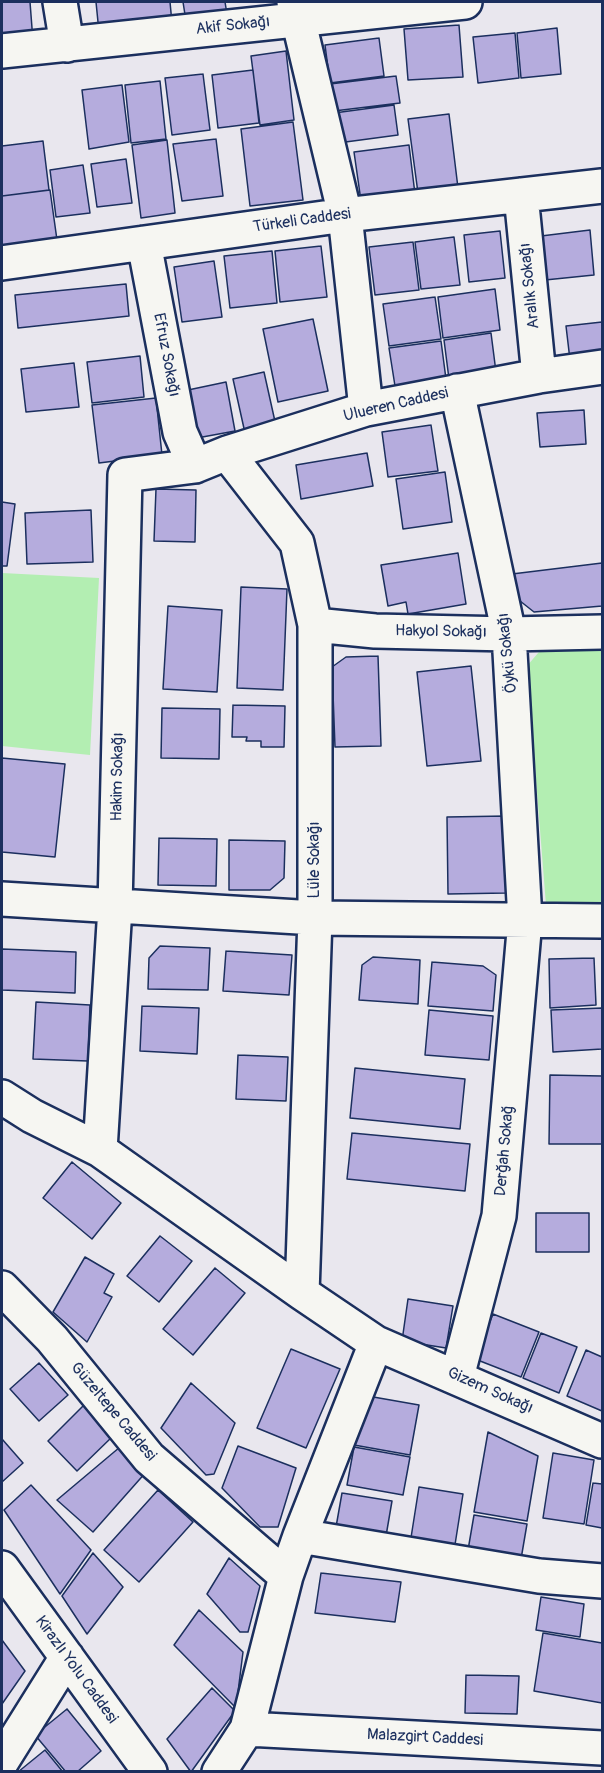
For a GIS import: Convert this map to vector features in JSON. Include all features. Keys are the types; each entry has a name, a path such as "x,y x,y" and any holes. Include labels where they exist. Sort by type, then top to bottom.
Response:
{"street":[{"path":"60,2 67,45"},
{"name":"Akif Sokağı","path":"2,51 67,45 296,10 465,2"},
{"path":"296,10 345,215 366,409"},
{"name":"Türkeli Caddesi","path":"2,262 345,215 603,186"},
{"name":"Aralık Sokağı","path":"521,195 539,376"},
{"name":"Efruz Sokağı","path":"144,243 180,432 195,466"},
{"name":"Ulueren Caddesi","path":"195,466 227,453 366,409 539,376 601,376"},
{"name":"Öykü Sokağı","path":"457,391 509,634 525,920"},
{"name":"Lüle Sokağı","path":"227,453 297,543 315,625 315,918 302,1293"},
{"name":"Hakim Sokağı","path":"100,1150 115,907 124,475 195,466"},
{"name":"Hakyol Sokağı","path":"315,625 375,631 509,634 603,632"},
{"path":"2,899 315,918 603,921"},
{"name":"Derğah Sokağ","path":"457,1377 499,1216 525,920"},
{"name":"Gizem Sokağı","path":"2,1097 32,1116 100,1150 302,1293 376,1342 603,1441"},
{"name":"Güzeltepe Caddesi","path":"2,1288 52,1339 148,1458 286,1576"},
{"path":"219,1772 247,1729 286,1576 376,1342"},
{"path":"300,1536 539,1576 603,1581"},
{"name":"Kirazlı Yolu Caddesi","path":"2,1568 150,1772"},
{"path":"2,1761 66,1657"},
{"name":"Malazgirt Caddesi","path":"247,1729 603,1748"}],"green space":[{"path":"2,573 99,578 90,755 2,746"},
{"path":"544,646 602,649 602,904 546,905 527,666"}],"building":[{"path":"2,2 30,2 33,41 2,43"},
{"path":"96,2 170,2 172,23 99,32"},
{"path":"183,2 225,2 227,14 186,21"},
{"path":"459,25 463,77 408,80 404,29"},
{"path":"557,28 561,74 521,78 517,33"},
{"path":"515,33 519,78 478,83 473,37"},
{"path":"379,38 384,76 330,83 325,45"},
{"path":"286,51 294,120 260,125 251,56"},
{"path":"253,70 259,123 218,128 212,75"},
{"path":"203,74 210,130 172,135 165,78"},
{"path":"396,76 400,103 334,111 330,84"},
{"path":"160,81 166,139 131,143 125,85"},
{"path":"122,85 129,142 89,149 82,90"},
{"path":"394,105 398,135 338,143 334,113"},
{"path":"449,114 458,188 418,193 408,119"},
{"path":"293,122 303,200 250,206 241,129"},
{"path":"216,139 223,196 182,201 173,144"},
{"path":"167,140 175,213 141,218 132,145"},
{"path":"43,141 49,190 2,196 2,146"},
{"path":"409,145 415,194 361,201 354,152"},
{"path":"126,159 132,203 97,207 91,164"},
{"path":"83,165 90,213 56,217 50,170"},
{"path":"50,190 57,240 2,248 2,196"},
{"path":"590,230 594,275 545,280 541,236"},
{"path":"500,231 505,278 469,282 464,235"},
{"path":"454,237 460,285 421,289 415,242"},
{"path":"413,242 419,290 375,295 369,247"},
{"path":"321,246 327,297 280,302 275,251"},
{"path":"272,251 277,303 230,308 224,256"},
{"path":"214,261 222,317 182,322 174,267"},
{"path":"126,284 129,316 18,328 15,295"},
{"path":"495,289 500,330 443,338 438,297"},
{"path":"435,297 441,339 389,346 383,304"},
{"path":"313,319 328,391 278,402 263,329"},
{"path":"602,322 602,357 570,360 566,326"},
{"path":"491,333 496,372 449,379 444,340"},
{"path":"441,341 446,379 395,386 389,348"},
{"path":"140,356 144,397 92,403 87,362"},
{"path":"74,363 79,407 26,412 21,369"},
{"path":"264,372 276,426 245,433 233,379"},
{"path":"226,382 235,431 197,438 188,390"},
{"path":"156,398 162,455 99,463 92,405"},
{"path":"584,410 586,444 540,447 537,413"},
{"path":"431,425 438,471 388,477 382,432"},
{"path":"367,453 373,486 301,499 296,465"},
{"path":"445,472 452,522 403,529 396,479"},
{"path":"156,489 196,490 195,542 154,541"},
{"path":"2,502 15,504 7,566 2,566"},
{"path":"91,510 93,562 27,564 25,513"},
{"path":"458,553 466,604 408,614 406,602 388,606 381,565"},
{"path":"602,563 602,606 534,612 515,597 512,574"},
{"path":"241,587 287,589 283,690 237,688"},
{"path":"168,606 222,610 217,692 163,689"},
{"path":"378,656 381,746 335,747 332,667 346,657"},
{"path":"471,666 481,761 427,766 417,672"},
{"path":"233,705 285,706 284,747 261,747 261,741 246,741 247,737 232,737"},
{"path":"162,708 220,709 219,759 161,758"},
{"path":"2,758 65,764 55,857 2,852"},
{"path":"506,816 506,893 448,894 447,817"},
{"path":"159,838 217,839 216,886 158,885"},
{"path":"229,840 285,841 284,878 270,890 229,890"},
{"path":"160,946 210,948 208,990 148,989 149,958"},
{"path":"2,949 76,952 75,993 2,990"},
{"path":"226,951 292,955 289,995 223,991"},
{"path":"373,957 420,960 418,1004 359,1000 362,965"},
{"path":"594,958 596,1005 550,1008 549,959"},
{"path":"432,962 483,966 496,975 493,1011 428,1006"},
{"path":"36,1002 90,1005 88,1061 33,1059"},
{"path":"142,1006 199,1008 197,1054 140,1051"},
{"path":"602,1008 602,1049 553,1052 551,1010"},
{"path":"429,1010 493,1016 489,1060 425,1055"},
{"path":"238,1055 288,1057 286,1101 236,1099"},
{"path":"355,1068 465,1079 460,1129 350,1118"},
{"path":"550,1075 602,1076 602,1144 549,1144"},
{"path":"352,1133 470,1144 465,1191 347,1179"},
{"path":"72,1162 121,1203 92,1239 43,1198"},
{"path":"536,1213 589,1213 589,1252 536,1252"},
{"path":"160,1236 192,1261 159,1302 127,1276"},
{"path":"85,1257 114,1274 104,1293 112,1297 87,1342 53,1312"},
{"path":"215,1268 245,1293 193,1355 163,1329"},
{"path":"408,1299 453,1306 446,1348 402,1341"},
{"path":"493,1314 539,1332 521,1377 475,1359"},
{"path":"541,1333 577,1347 559,1393 523,1378"},
{"path":"291,1349 340,1369 306,1448 257,1428"},
{"path":"586,1350 602,1357 602,1411 567,1396"},
{"path":"39,1363 68,1395 39,1421 10,1389"},
{"path":"191,1383 235,1423 214,1474 206,1475 161,1428"},
{"path":"362,1395 419,1405 410,1455 354,1445"},
{"path":"84,1405 113,1436 77,1471 48,1441"},
{"path":"488,1432 538,1456 527,1521 474,1512"},
{"path":"2,1439 23,1463 2,1482"},
{"path":"238,1446 296,1468 278,1527 260,1527 222,1488"},
{"path":"120,1447 147,1471 93,1532 57,1500"},
{"path":"354,1447 410,1457 403,1495 347,1485"},
{"path":"553,1453 594,1460 584,1524 543,1518"},
{"path":"593,1483 602,1484 602,1528 586,1525"},
{"path":"31,1485 91,1550 60,1594 4,1510"},
{"path":"419,1487 463,1494 454,1551 410,1544"},
{"path":"158,1490 193,1522 139,1582 104,1550"},
{"path":"342,1493 392,1501 386,1536 336,1527"},
{"path":"474,1515 527,1524 520,1565 467,1556"},
{"path":"93,1553 123,1587 87,1634 62,1596"},
{"path":"229,1558 260,1586 248,1632 240,1632 207,1594"},
{"path":"321,1573 401,1582 395,1622 315,1613"},
{"path":"541,1597 584,1604 580,1637 536,1630"},
{"path":"199,1610 243,1652 236,1708 174,1645"},
{"path":"543,1633 602,1643 602,1703 534,1691"},
{"path":"2,1640 25,1671 2,1704"},
{"path":"466,1675 519,1676 517,1714 465,1713"},
{"path":"212,1688 235,1711 191,1772 167,1739"},
{"path":"67,1709 101,1751 77,1772 66,1772 35,1735"},
{"path":"45,1750 63,1772 18,1772"}]}
